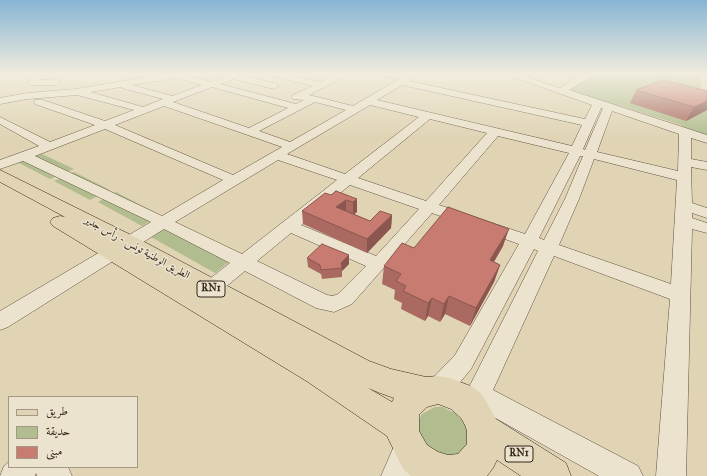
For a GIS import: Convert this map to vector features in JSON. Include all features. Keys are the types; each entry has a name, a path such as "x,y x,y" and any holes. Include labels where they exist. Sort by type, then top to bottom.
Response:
{"main road":[{"name":"الطريق الوطنية تونس - رأس جدير","path":"0,174 122,247 345,388 405,437"},
{"name":"الطريق الوطنية تونس - رأس جدير","path":"0,189 210,288 359,370 391,383 432,391"},
{"name":"RN1","path":"432,391 450,393 462,398 553,476"},
{"path":"405,437 403,415 408,404 416,397 432,391"},
{"name":"RN1","path":"405,437 415,457 425,465 436,471 457,474 473,465 480,456 484,444 478,411"}],"street":[{"path":"0,101 31,95"},
{"path":"5,113 64,95"},
{"path":"88,95 144,110"},
{"path":"150,95 291,146"},
{"path":"171,103 186,95"},
{"path":"0,165 144,110 199,95"},
{"path":"253,95 296,107"},
{"path":"0,321 163,222 377,95"},
{"path":"479,95 590,122"},
{"path":"578,95 707,139"},
{"path":"282,103 300,96 354,109"},
{"path":"249,132 313,99"},
{"path":"367,101 583,152 684,169 707,166"},
{"path":"38,102 106,125 234,180"},
{"path":"432,391 463,362 529,241 583,152 590,122 604,104"},
{"path":"604,104 583,152 549,249 478,411 628,476"},
{"path":"5,113 49,146"},
{"path":"210,288 427,116"},
{"path":"24,156 163,222 323,302 334,304 345,299 379,264 495,132"},
{"path":"671,476 684,213 685,132"},
{"path":"276,155 428,208 529,241 680,295"},
{"path":"684,213 707,213"},
{"path":"684,213 707,228"},
{"path":"289,226 379,264"},
{"path":"396,476 405,437"},
{"path":"14,476 23,468"},
{"path":"49,468 58,476"}],"green space":[{"path":"584,95 707,95 707,135 682,128 683,127 681,125 621,106 616,106"},
{"path":"40,153 74,169 50,179 17,162"},
{"path":"74,172 110,190 90,200 54,181"},
{"path":"116,192 160,215 142,226 98,202"},
{"path":"166,228 229,262 215,273 151,237"},
{"path":"435,407 442,407 457,414 467,428 467,445 456,457 430,452 419,437 419,420 422,414"}],"building":[{"path":"654,95 707,95 707,101 694,107"},
{"path":"336,191 357,199 353,202 346,200 336,207 370,221 380,211 392,215 367,239 302,211 325,193 331,195"},
{"path":"448,207 509,229 490,260 500,265 476,308 449,296 444,304 432,298 428,303 403,291 406,286 396,281 401,274 384,266 402,243 414,248"},
{"path":"322,244 349,255 341,263 342,268 321,270 320,265 307,258"}]}
